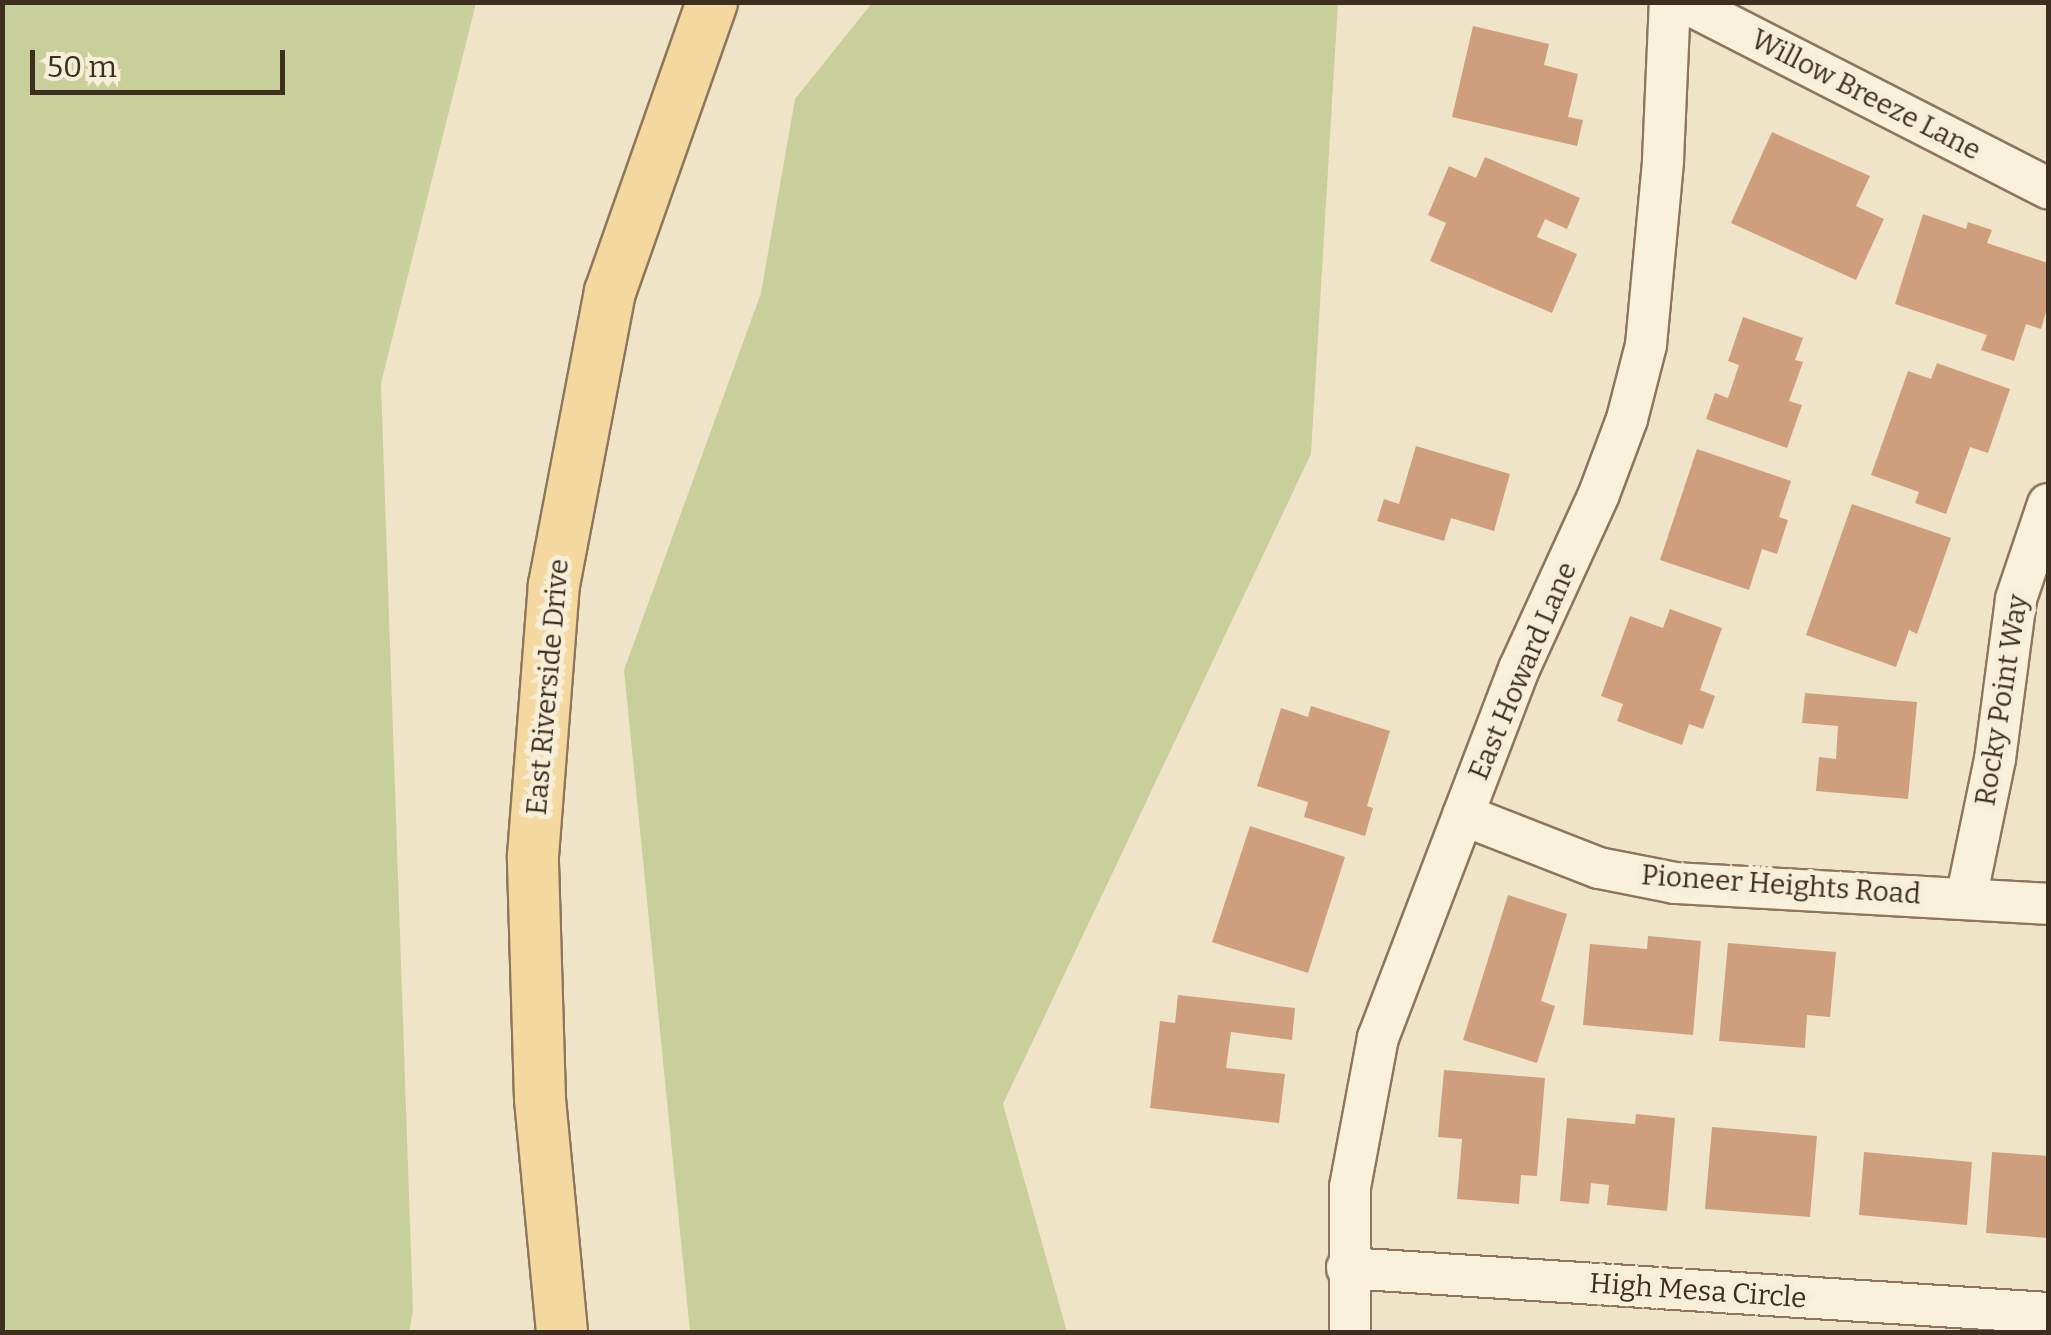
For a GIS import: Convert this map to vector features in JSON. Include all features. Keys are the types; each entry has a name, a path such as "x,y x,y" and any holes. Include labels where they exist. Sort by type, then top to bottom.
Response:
{"main road":[{"name":"East Riverside Drive","path":"562,1332 540,1099 534,856 554,585 610,292 712,2"}],"street":[{"name":"East Howard Lane","path":"1350,1332 1350,1187 1378,1038 1519,669 1600,494 1646,346 1663,160 1670,2"},
{"name":"Willow Breeze Lane","path":"1684,2 2048,188"},
{"name":"Rocky Point Way","path":"1966,899 1995,759 2016,599 2048,504"},
{"name":"Pioneer Heights Road","path":"1463,815 1599,868 1676,883 2048,904"},
{"name":"High Mesa Circle","path":"1347,1268 2048,1313"}],"green space":[{"path":"3,2 476,3 381,383 413,1311 409,1332 3,1332"},
{"path":"872,3 1338,3 1311,454 1003,1104 1067,1332 690,1332 624,670 761,293 795,99"}],"building":[{"path":"1473,26 1549,44 1544,65 1578,74 1568,117 1583,120 1577,146 1452,117"},
{"path":"1772,132 1870,176 1856,206 1884,219 1856,280 1731,223"},
{"path":"1485,157 1580,198 1567,229 1545,219 1537,237 1577,254 1552,313 1430,261 1446,223 1428,215 1449,166 1476,178"},
{"path":"1923,214 1966,229 1968,222 1992,230 1987,243 2048,263 2048,305 2041,329 2026,324 2014,361 1981,350 1987,335 1895,304"},
{"path":"1743,317 1803,338 1795,360 1803,362 1789,401 1802,405 1787,448 1706,419 1715,393 1728,398 1739,365 1728,361"},
{"path":"1937,363 2010,389 1988,453 1970,447 1946,514 1915,503 1919,492 1871,475 1908,371 1931,379"},
{"path":"1416,446 1510,474 1494,531 1451,518 1444,541 1377,521 1384,499 1399,504"},
{"path":"1697,449 1791,481 1779,517 1788,520 1777,554 1762,549 1749,590 1660,560"},
{"path":"1852,504 1951,538 1917,634 1909,630 1896,667 1806,635"},
{"path":"1670,609 1722,628 1700,690 1715,696 1703,729 1689,724 1682,745 1617,721 1623,704 1601,696 1630,616 1663,628"},
{"path":"1805,693 1917,702 1908,799 1816,791 1819,757 1836,759 1838,726 1802,723"},
{"path":"1311,706 1390,731 1367,806 1373,808 1365,836 1304,817 1308,802 1257,786 1281,708 1308,717"},
{"path":"1250,826 1345,857 1308,973 1212,942"},
{"path":"1508,895 1567,914 1541,1001 1555,1006 1537,1063 1463,1040"},
{"path":"1648,936 1701,941 1693,1035 1583,1025 1590,944 1647,949"},
{"path":"1728,943 1836,952 1830,1017 1807,1015 1805,1048 1719,1041"},
{"path":"1178,995 1295,1008 1292,1040 1231,1032 1226,1068 1285,1074 1279,1123 1150,1108 1160,1021 1175,1023"},
{"path":"1444,1070 1545,1078 1537,1176 1521,1175 1519,1204 1457,1199 1462,1139 1438,1137"},
{"path":"1636,1114 1675,1118 1667,1211 1607,1205 1609,1185 1591,1183 1589,1204 1560,1201 1567,1118 1635,1124"},
{"path":"1712,1127 1817,1136 1810,1217 1705,1209"},
{"path":"1864,1152 1972,1162 1967,1225 1859,1215"},
{"path":"1992,1152 2048,1156 2048,1238 1986,1233"}]}
